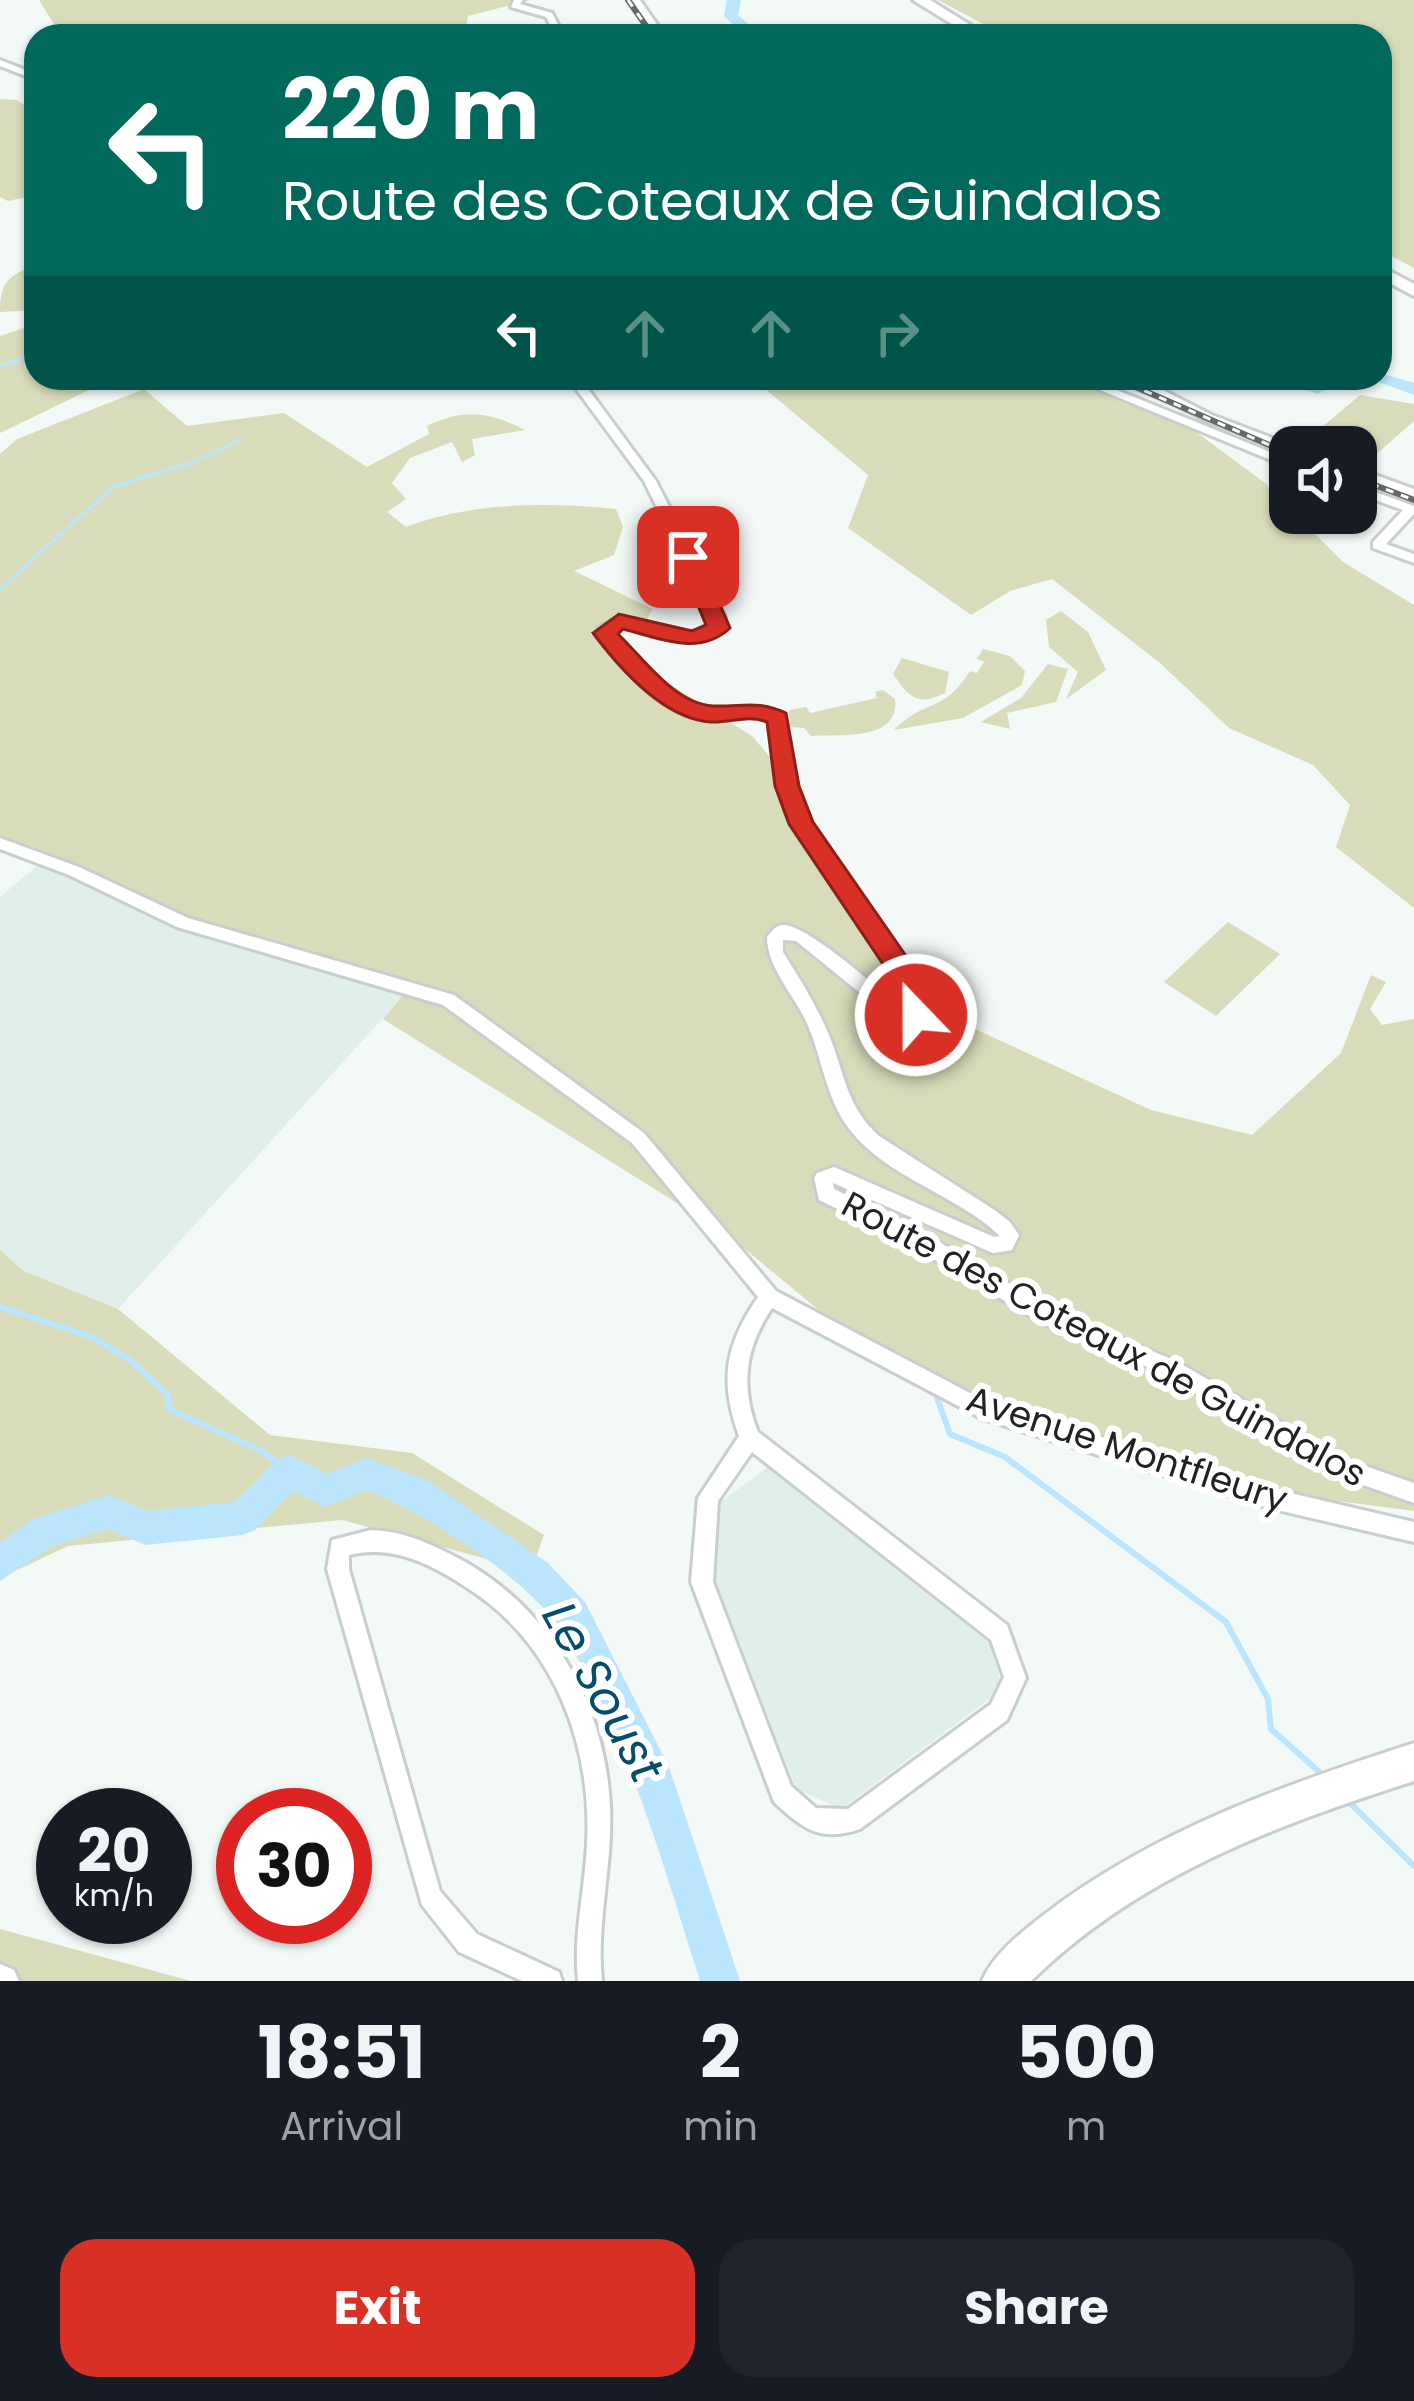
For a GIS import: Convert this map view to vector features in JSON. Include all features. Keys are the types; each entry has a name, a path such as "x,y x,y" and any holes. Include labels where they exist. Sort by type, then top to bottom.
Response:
{"main road":[{"path":"920,0 961,24"},
{"path":"1002,1981 1117,1883 1219,1830 1414,1762"}],"street":[{"path":"519,0 514,5 548,15 553,24"},
{"name":"Route des Coteaux de Guindalos","path":"583,390 650,481 718,617 719,628 708,636 682,638 619,621 605,628 608,640 641,675 690,710 711,714 755,708 778,718 787,786 802,824 921,999 916,1015 898,1014 800,936 783,931 775,937 775,952 822,1037 843,1106 877,1145 1006,1226 1010,1235 1005,1244 993,1245 833,1175 823,1178 825,1193 910,1235 1049,1317 1168,1367 1339,1467 1414,1493"},
{"path":"1107,390 1269,456"},
{"path":"1159,390 1269,435"},
{"path":"1377,480 1414,493"},
{"path":"1377,497 1412,510 1378,545 1414,559"},
{"name":"Avenue Montfleury","path":"0,843 74,871 183,923 448,1000 638,1138 769,1297 983,1410 1265,1497 1414,1532"},
{"path":"750,1438 708,1498 702,1582 782,1794 811,1820 852,1821 999,1712 1015,1678 999,1633 750,1438 733,1399 744,1331 769,1297"},
{"path":"550,1981 468,1942 430,1898 338,1569 339,1547 366,1537 416,1546 499,1591 556,1656 592,1745 599,1839 586,1957 590,1981"}],"shaded area":[{"path":"1132,390 1150,390 1269,442 1269,450"},
{"path":"46,858 405,994 118,1309 24,1271 0,1250 0,897"},
{"path":"768,1467 989,1639 1003,1689 841,1809 796,1789 712,1572 721,1501"}],"green space":[{"path":"39,0 530,0 468,16 467,24 54,24"},
{"path":"938,0 1414,0 1414,268 1392,256 1392,24 983,24"},
{"path":"0,99 17,100 24,105 24,198 8,201 0,197"},
{"path":"24,270 24,311 0,312 2,293"},
{"path":"24,328 24,390 89,390 0,433 0,336"},
{"path":"141,390 187,426 284,413 367,467 429,434 427,426 453,416 488,416 525,430 472,439 475,455 462,462 452,442 410,458 392,483 406,499 387,512 406,527 457,513 510,506 616,509 623,527 614,555 574,571 653,609 646,621 605,622 590,634 752,736 774,762 805,841 925,1006 1151,1110 1252,1135 1341,1053 1371,975 1386,982 1370,1009 1382,1025 1414,1019 1414,1511 1284,1494 981,1407 867,1350 728,1235 383,1019 404,994 180,917 0,838 0,454 17,439"},
{"path":"766,390 1097,390 1196,432 1269,487 1269,534 1315,534 1343,562 1414,605 1414,908 1336,847 1350,805 1313,765 1229,728 1160,663 1052,579 1010,591 971,615 848,528 868,475"},
{"path":"1360,395 1414,404 1414,421 1377,453 1377,426 1323,426"},
{"path":"1061,611 1088,632 1106,670 1066,699 1078,672 1049,647 1046,620"},
{"path":"983,649 1010,656 1025,671 1022,685 963,718 894,730 951,694 970,671 977,673 984,662 977,659"},
{"path":"902,658 949,672 945,693 927,699 909,694 893,674"},
{"path":"1048,664 1068,669 1056,702 1007,713 1010,729 981,722 1021,698"},
{"path":"883,690 895,699 894,713 878,729 811,736 804,728 790,727 789,710 806,707 810,713 877,698 875,692"},
{"path":"1228,922 1280,954 1216,1016 1164,982"},
{"path":"0,1250 24,1271 118,1309 270,1435 412,1453 544,1535 531,1571 342,1520 68,1546 0,1578"},
{"path":"0,1929 36,1939 36,1944 55,1944 191,1981 0,1981"}],"waterway":[{"path":"734,0 731,16 741,24"},
{"path":"0,366 24,359"},
{"path":"1392,382 1414,389"},
{"path":"0,589 114,486 192,463 241,439"},
{"path":"0,1307 92,1337 130,1360 168,1395 168,1409 262,1451 289,1471"},
{"path":"935,1392 950,1434 1005,1457 1226,1622 1268,1699 1271,1729 1325,1777"},
{"name":"Le Soust","path":"0,1564 43,1532 109,1512 145,1528 243,1518 289,1471 325,1491 367,1474 416,1493 536,1575 572,1615 650,1767 720,1981"},
{"path":"1349,1802 1414,1866"}],"railway":[{"path":"628,0 645,24"},
{"path":"1143,390 1269,445"},
{"path":"1377,486 1414,500"}],"route":[{"path":"688,557 719,628 694,639 619,621 604,633 674,703 711,714 755,708 778,718 787,786 802,824 921,999 916,1015"}]}
